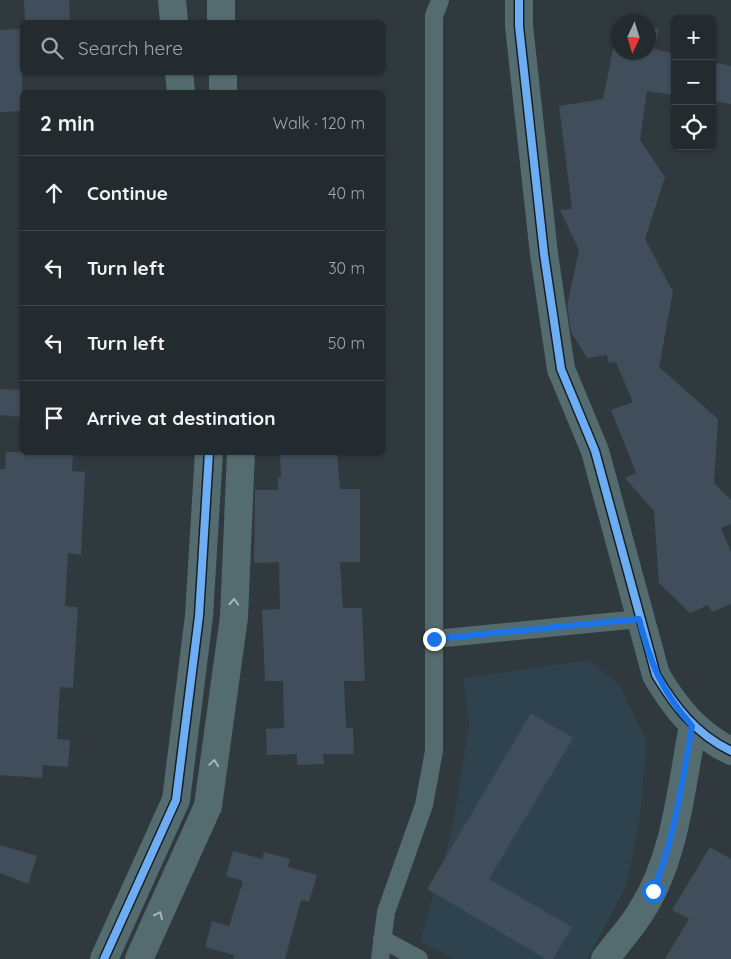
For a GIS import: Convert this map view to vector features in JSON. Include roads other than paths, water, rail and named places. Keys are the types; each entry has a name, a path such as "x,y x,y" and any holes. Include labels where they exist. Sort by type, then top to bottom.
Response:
{"street":[{"path":"172,0 174,20"},
{"path":"221,0 221,20"},
{"path":"519,0 519,26 544,254 561,369 595,451 639,619 656,675 674,706 692,726 731,751"},
{"path":"179,75 181,90"},
{"path":"223,75 223,90"},
{"path":"104,959 176,800 199,616 208,455"},
{"path":"139,959 208,806 234,616 242,455"},
{"path":"605,959 642,911 664,864 673,832 692,726"}],"lane":[{"path":"380,959 386,912 428,788 434,751 434,16 440,0"},
{"path":"434,639 639,619"},
{"path":"382,939 419,959"}]}
